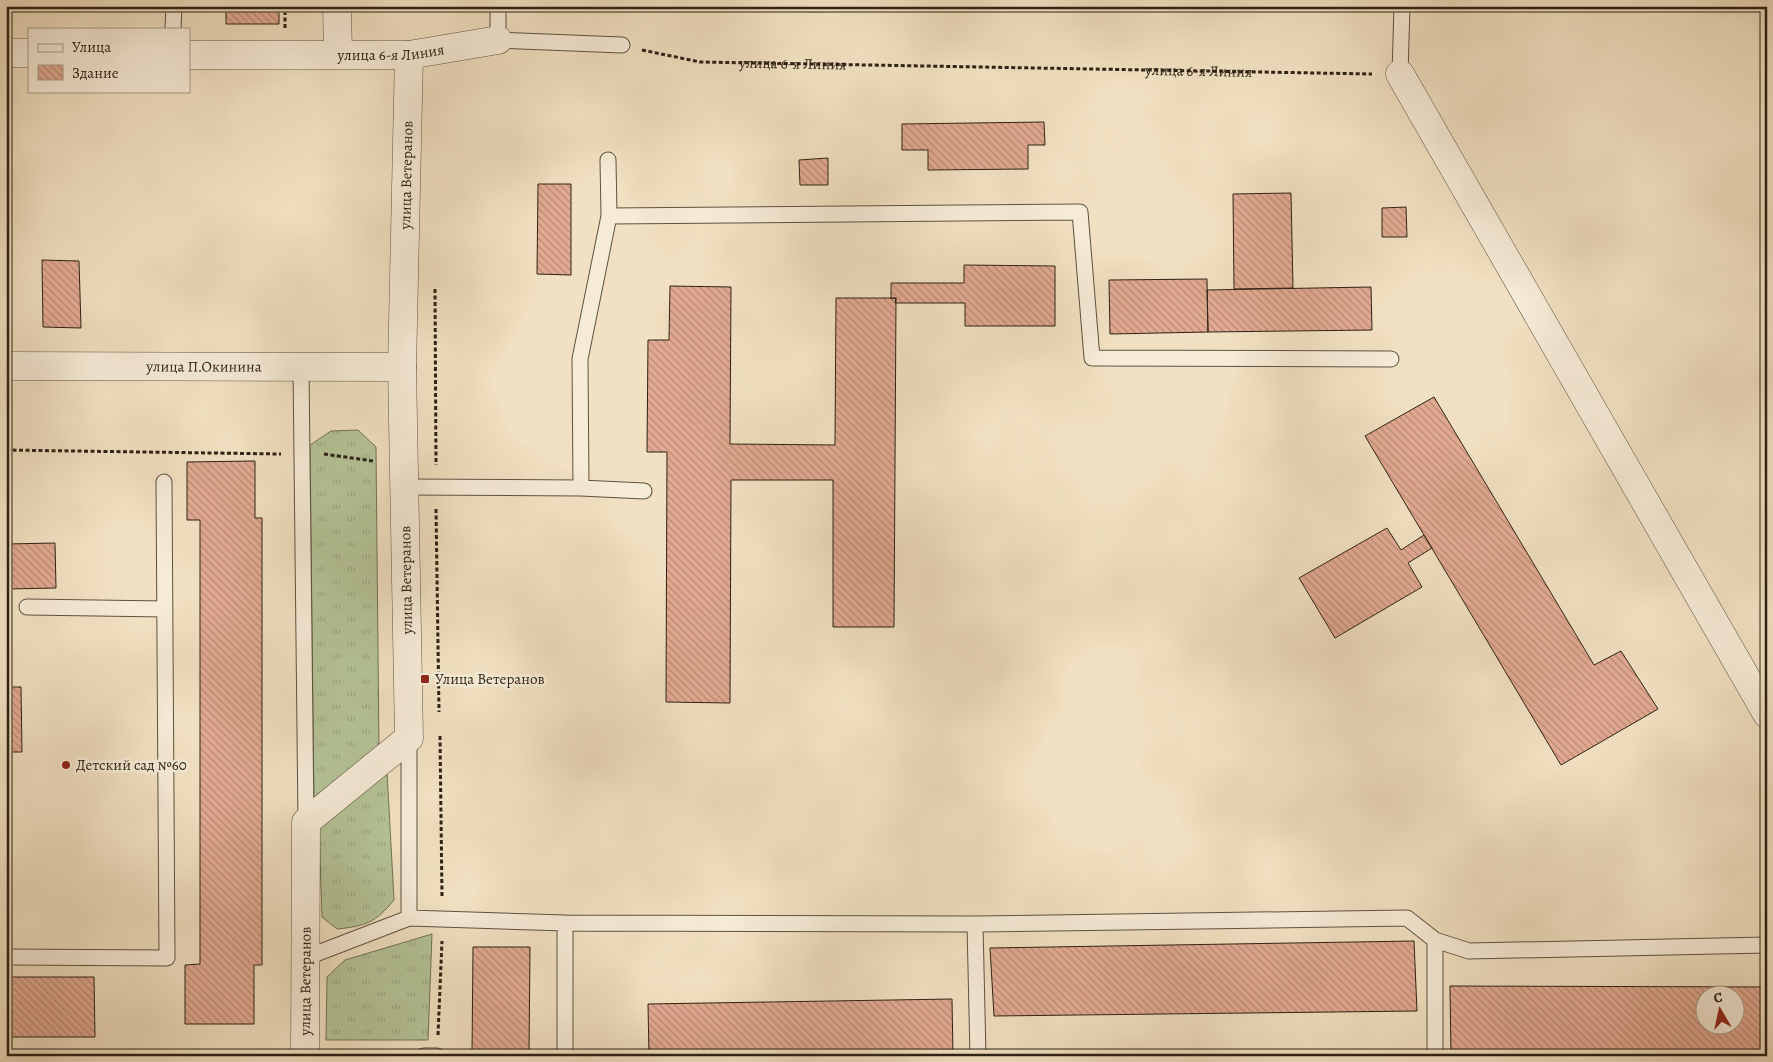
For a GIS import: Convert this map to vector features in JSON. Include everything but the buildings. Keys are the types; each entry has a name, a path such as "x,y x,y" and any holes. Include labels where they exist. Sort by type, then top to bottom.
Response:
{"street":[{"path":"338,6 338,54"},
{"name":"улица 6-я Линия","path":"190,55 409,55 498,40"},
{"path":"6,53 28,54"},
{"name":"улица Ветеранов","path":"409,55 402,367 409,738"},
{"path":"1400,74 1767,714"},
{"name":"улица П.Окинина","path":"6,366 402,367"},
{"path":"306,822 409,738"},
{"name":"улица Ветеранов","path":"305,1056 306,822"}],"lane":[{"path":"174,6 174,28"},
{"path":"498,6 498,40"},
{"path":"1400,74 1402,6"},
{"name":"улица 6-я Линия","path":"498,40 622,45"},
{"path":"581,488 580,360 609,216 608,160"},
{"path":"609,216 1080,212 1092,358 1391,358"},
{"path":"301,367 306,822"},
{"path":"6,957 167,958 164,482"},
{"path":"404,487 581,488 644,491"},
{"path":"27,607 165,609"},
{"path":"409,738 409,918"},
{"path":"305,958 409,918 565,923 975,924 1407,918 1435,940 1469,951 1767,945"},
{"path":"565,923 565,1056"},
{"path":"975,924 978,1056"},
{"path":"1435,940 1436,1056"},
{"path":"424,1056 437,1056"}],"path":[{"name":"улица 6-я Линия","path":"622,45 700,62 1400,74"},
{"path":"6,450 284,454"},
{"path":"319,453 372,461"},
{"path":"437,1056 443,919"}],"green space":[{"path":"358,430 376,447 379,750 314,801 310,445 331,431"},
{"path":"387,772 394,900 381,914 369,922 363,925 337,929 322,917 319,828"},
{"path":"432,934 428,1040 326,1040 327,977 345,960"}],"place":[{"name":"Улица Ветеранов","path":"425,679"},
{"name":"Детский сад №60","path":"66,765"}]}
